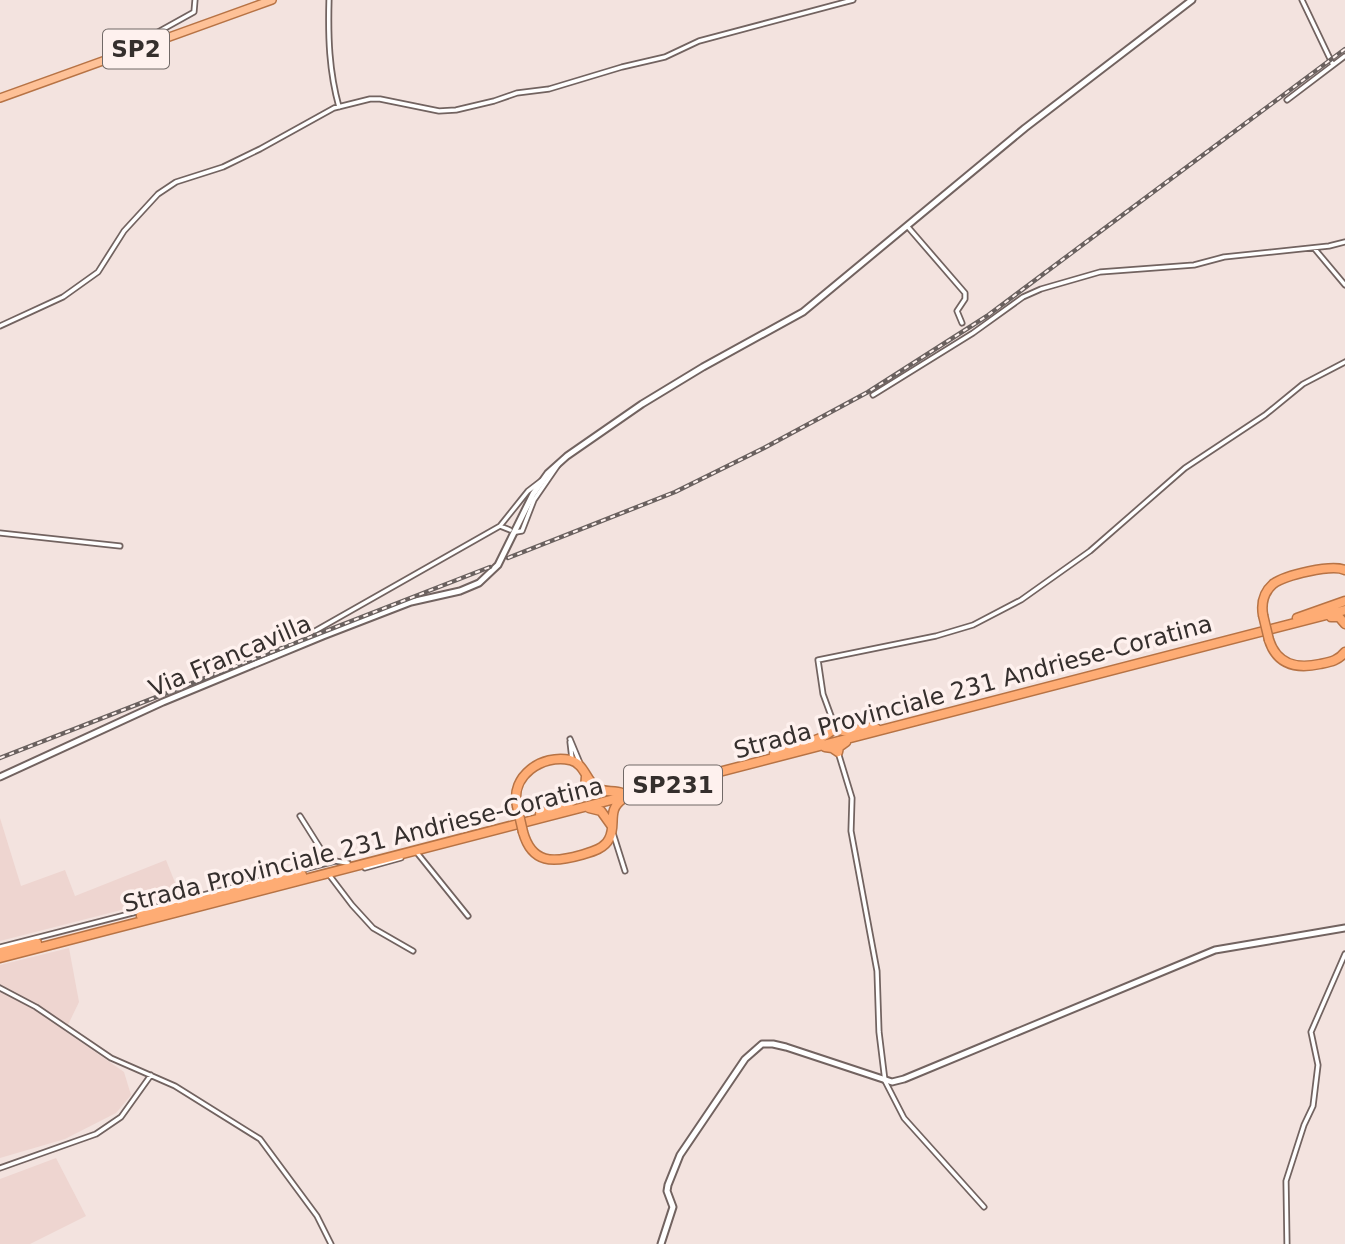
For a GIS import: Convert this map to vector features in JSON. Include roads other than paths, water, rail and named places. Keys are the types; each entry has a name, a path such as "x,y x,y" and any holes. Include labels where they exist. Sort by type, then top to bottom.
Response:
{"highway":[{"path":"1345,570 1332,567 1280,580 1264,596 1263,615 1269,640 1276,654 1296,667 1335,661 1345,652"},
{"name":"Strada Provinciale 231 Andriese-Coratina","path":"0,959 788,756 878,730 916,715 1345,606"},
{"path":"1297,620 1336,616 1345,624"},
{"path":"774,754 785,748 827,737 835,726 839,731 846,732 872,726 878,730"},
{"path":"788,756 827,747 838,752 843,743 878,730"},
{"name":"Strada Provinciale 231 Andriese-Coratina","path":"0,949 878,730"},
{"path":"612,841 572,858 553,861 535,854 523,832 515,790 522,777 537,766 560,760 579,766 596,787 622,793"},
{"path":"540,814 573,802 579,797 586,786 579,766"},
{"path":"612,841 611,818 616,805 623,799 639,794"},
{"path":"583,808 601,811 612,841"}],"main road":[{"name":"SP2","path":"0,98 272,0"}],"street":[{"path":"152,43 158,32 194,12 195,0"},
{"path":"329,0 327,43 332,83 339,107"},
{"path":"0,326 63,298 99,272 124,231 158,194 176,182 223,167 339,107 380,99 439,111 456,110 517,93 549,89 665,57 699,41 853,0"},
{"path":"315,631 500,526 559,464 642,404 803,312 1025,128 1192,0"},
{"path":"1302,0 1333,65"},
{"path":"1287,100 1345,57"},
{"path":"908,227 965,293 965,299 957,311 962,323"},
{"path":"873,395 973,333 1023,297 1041,289 1100,272 1194,265 1224,257 1314,248 1345,242"},
{"path":"1314,248 1345,285"},
{"path":"835,726 822,694 818,660 936,636 973,625 1021,600 1090,551 1185,468 1265,415 1303,384 1345,362"},
{"path":"500,526 522,531 534,500 559,464"},
{"name":"Via Francavilla","path":"0,777 163,702 323,636 424,598 460,591 479,583 498,565 530,493"},
{"path":"0,533 120,546"},
{"path":"560,760 572,749"},
{"path":"572,749 579,766"},
{"path":"572,749 579,766"},
{"path":"838,752 852,798 851,831 877,971 879,1032 885,1081 904,1118 984,1207"},
{"path":"300,816 329,862"},
{"path":"612,841 625,871"},
{"path":"0,959 418,854 435,849 439,844"},
{"path":"418,854 467,916"},
{"path":"0,949 329,862 348,863"},
{"path":"330,876 373,928 413,951"},
{"path":"661,1244 673,1207 667,1191 673,1169 745,1059 762,1044 773,1044 892,1083 1215,950 1345,928"},
{"path":"1287,1244 1286,1181 1313,1106 1318,1065 1311,1032 1345,954"},
{"path":"0,988 36,1007 111,1058 132,1069 152,1074 213,1108 260,1139 317,1216 331,1244"},
{"path":"0,1168 96,1134 121,1117 152,1074"}],"railway":[{"path":"508,558 675,492 868,392 987,316 1345,49"},
{"path":"0,758 490,567"}]}
